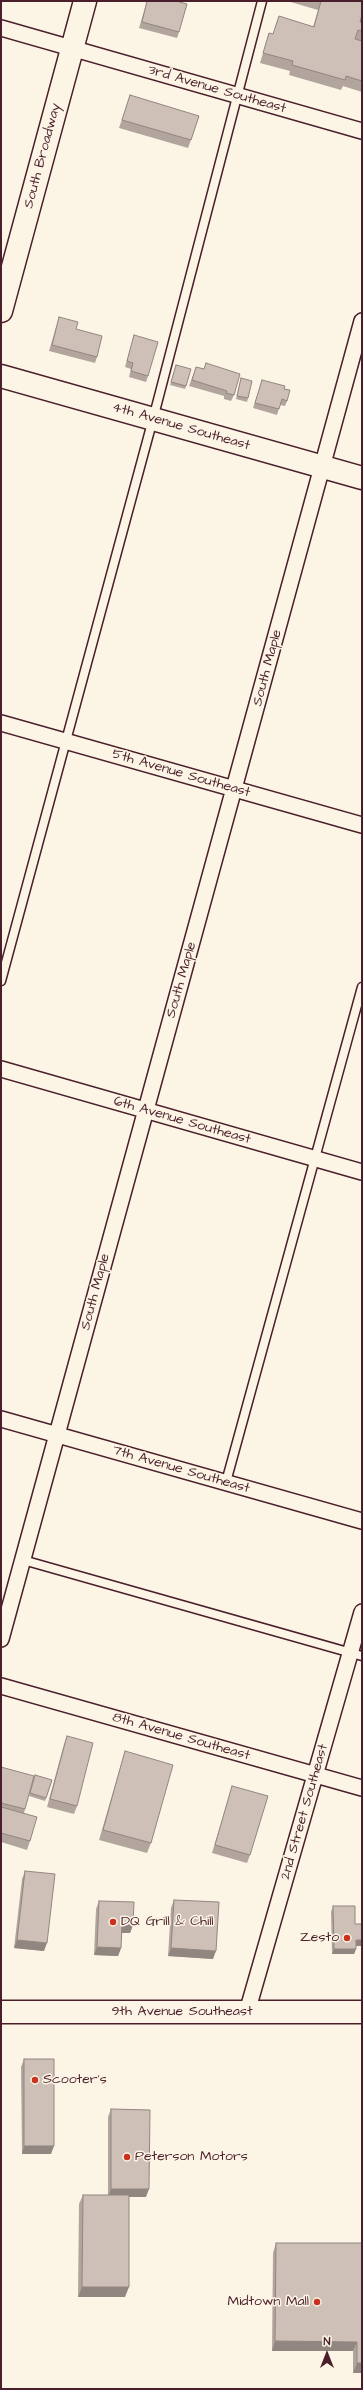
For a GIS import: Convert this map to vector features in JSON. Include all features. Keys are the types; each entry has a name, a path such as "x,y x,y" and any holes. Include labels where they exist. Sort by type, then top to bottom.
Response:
{"street":[{"name":"South Broadway","path":"1,311 85,1"},
{"name":"3rd Avenue Southeast","path":"1,28 362,131"},
{"name":"South Maple","path":"1,1639 235,790 362,321"},
{"name":"4th Avenue Southeast","path":"1,376 362,478"},
{"name":"5th Avenue Southeast","path":"1,722 362,825"},
{"name":"6th Avenue Southeast","path":"1,1069 362,1172"},
{"name":"7th Avenue Southeast","path":"1,1419 362,1521"},
{"name":"2nd Street Southeast","path":"247,2012 316,1775 356,1654 362,1612"},
{"name":"8th Avenue Southeast","path":"1,1686 362,1788"},
{"name":"9th Avenue Southeast","path":"1,2012 362,2012"}],"lane":[{"path":"1,981 153,419 236,95 262,1"},
{"path":"226,1482 362,987"},
{"path":"23,1560 356,1654"}],"building":[{"path":"147,1 176,1 187,4 179,32 142,22"},
{"path":"321,1 362,1 362,15 360,22 362,23 362,31 358,30 355,39 362,41 362,81 346,76 345,80 292,65 293,61 263,53 269,33 273,34 279,16 314,27"},
{"path":"130,95 199,116 191,140 122,120"},
{"path":"59,317 78,322 76,329 102,336 97,357 52,345"},
{"path":"134,335 158,342 148,376 131,371 133,363 127,361"},
{"path":"206,363 240,374 234,395 226,393 227,391 192,380 196,367 204,369"},
{"path":"176,365 191,369 186,386 171,382"},
{"path":"241,378 252,381 248,398 237,396"},
{"path":"262,380 285,386 284,389 290,390 287,401 282,399 279,409 255,403"},
{"path":"67,1736 93,1743 77,1806 50,1799"},
{"path":"125,1751 173,1765 151,1843 103,1830"},
{"path":"1,1767 34,1776 25,1809 1,1803"},
{"path":"35,1775 52,1780 46,1798 30,1793"},
{"path":"232,1786 268,1796 250,1855 215,1845"},
{"path":"1,1807 37,1817 30,1841 1,1833"},
{"path":"25,1871 55,1874 47,1943 17,1940"},
{"path":"174,1900 219,1902 216,1951 171,1948"},
{"name":"DQ Grill & Chill","path":"99,1901 134,1902 133,1925 122,1925 121,1948 97,1947"},
{"name":"Zesto","path":"333,1906 355,1906 355,1924 362,1924 362,1940 356,1940 356,1949 334,1949"},
{"path":"24,2059 54,2059 54,2146 24,2146"},
{"name":"Peterson Motors","path":"111,2109 150,2110 149,2189 111,2189"},
{"path":"83,2195 129,2195 129,2287 82,2287"},
{"name":"Midtown Mall","path":"276,2243 362,2243 362,2363 357,2363 357,2342 275,2341"}],"place":[{"name":"DQ Grill & Chill","path":"113,1922"},
{"name":"Zesto","path":"347,1938"},
{"name":"Scooter's","path":"35,2080"},
{"name":"Peterson Motors","path":"127,2157"},
{"name":"Midtown Mall","path":"317,2302"}]}
